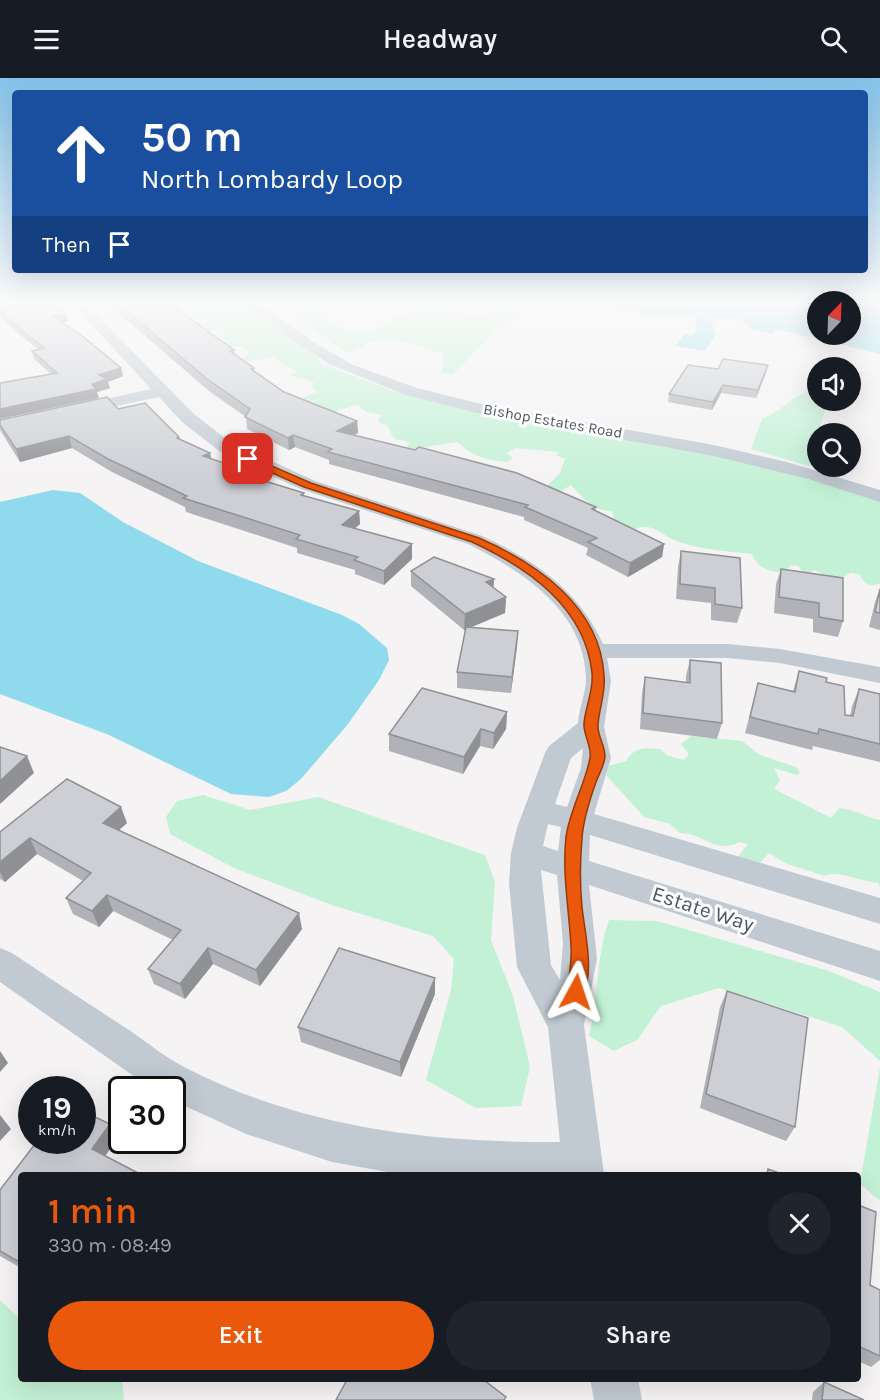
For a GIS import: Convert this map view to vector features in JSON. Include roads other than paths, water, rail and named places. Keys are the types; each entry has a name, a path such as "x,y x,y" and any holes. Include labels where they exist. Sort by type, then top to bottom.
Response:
{"street":[{"path":"134,362 204,432 248,459 308,485 475,540 524,565 545,580 571,607 584,627 594,651 598,675 597,700 591,726 598,756 575,842 574,905 580,948 576,992 566,1025"},
{"name":"Bishop Estates Road","path":"339,362 392,385 493,410 734,454 880,496"},
{"path":"58,413 162,391"},
{"path":"594,651 728,651 791,658 880,675"},
{"path":"0,963 171,1080 246,1115 332,1142 408,1156 583,1168 566,1025 534,967 525,883 532,830 559,753 591,726"},
{"name":"Estate Way","path":"532,830 575,842 880,911"},
{"name":"Estate Way","path":"532,830 575,842 880,966"},
{"path":"615,1382 618,1400"}],"water":[{"path":"53,490 80,493 123,522 198,561 342,615 359,624 387,648 389,660 379,680 348,724 301,779 286,791 269,797 231,794 109,735 0,694 0,502"}]}
